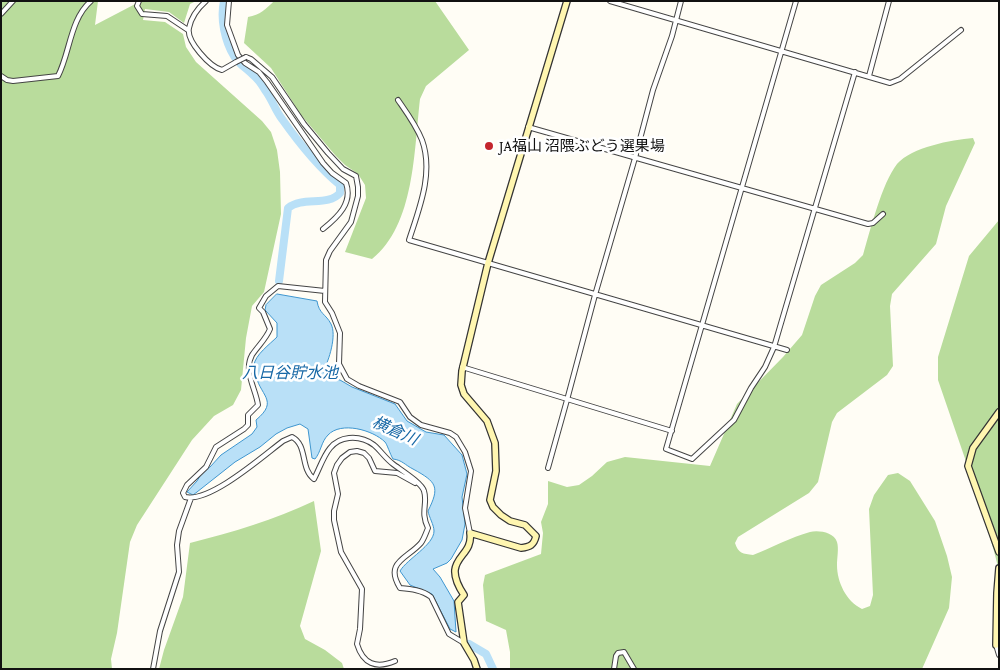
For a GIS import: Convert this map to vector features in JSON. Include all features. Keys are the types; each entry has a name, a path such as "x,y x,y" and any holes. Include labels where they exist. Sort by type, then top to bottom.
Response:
{"street":[{"path":"1,14 13,1"},
{"path":"1,76 13,81 58,76 84,7 91,1"},
{"path":"139,1 137,6 142,14 167,16 188,30"},
{"path":"206,1 198,9 188,30 190,38 212,65 222,70 246,57 251,59 272,77 304,124 338,165 356,176 358,196 351,222 330,251 326,260 325,302 337,322 340,333 339,364 347,379 359,386 400,402 410,417 421,425 450,433 456,438 465,452 471,471 465,508 471,540 454,569 454,576 464,595 458,602 464,643 477,669"},
{"path":"229,1 226,25 238,56 259,72 324,163 332,173 346,183 349,196 344,208 323,229"},
{"path":"470,533 521,548 529,547 534,543 536,536 525,525 510,521 501,516 493,507 490,500 496,471 495,443 487,421 464,394 461,385 462,367 488,263 567,1"},
{"path":"610,1 893,83 961,30"},
{"path":"548,468 594,295 635,158 653,90 681,1"},
{"path":"796,1 666,449 692,459 734,420 751,388 765,368 774,347 855,72"},
{"path":"869,76 888,1"},
{"path":"398,100 422,141 426,166 419,208 409,240 787,350"},
{"path":"528,127 868,224 873,223 883,214"},
{"path":"325,291 278,286 266,296 259,308 263,312 270,329 266,338 250,360 249,368 258,405 248,415 248,424 244,430 216,447 206,467 184,488 183,494 185,497 191,498 223,486 283,441 292,437 301,445 307,468 314,479 333,443 340,439 365,439 375,446 384,457 420,485 425,493 424,519 428,528 421,542 402,558 395,568 395,579 400,588 414,589 431,597 449,634 464,643"},
{"path":"462,367 672,431"},
{"path":"999,412 972,448 968,466 999,552"},
{"path":"395,661 382,665 371,663 357,644 360,628 362,589 342,552 334,520 338,494 334,473 342,458 350,452 357,451 369,458 375,471 397,474 420,485"},
{"path":"153,669 160,631 179,572 179,531 191,498"},
{"path":"999,568 996,644 999,655"},
{"path":"614,669 616,656 621,652 624,652 634,669"}],"green space":[{"path":"1,1 98,1 95,25 141,1 196,1 190,4 184,23 169,12 145,9 143,20 165,22 183,34 186,47 196,62 262,121 271,132 277,150 280,172 281,214 264,292 252,306 246,338 241,390 233,405 214,416 192,440 137,525 130,542 117,633 111,659 112,669 1,669"},
{"path":"274,1 435,1 469,50 426,86 420,99 414,163 405,207 397,227 386,244 372,259 345,252 366,198 365,185 358,174 335,155 301,115 271,68 244,43 248,17 259,13"},
{"path":"973,138 975,143 946,206 936,244 892,294 890,306 893,366 887,375 837,413 832,422 818,482 809,493 738,537 735,543 741,552 753,555 810,532 817,531 833,536 838,544 837,571 841,584 851,601 862,609 870,606 873,595 869,509 874,495 888,475 898,473 910,481 935,521 952,577 949,608 922,669 510,669 510,652 506,630 486,621 483,585 485,575 541,554 543,533 541,522 548,504 548,481 567,487 579,485 607,462 625,457 710,466 737,404 802,335 815,296 821,285 855,263 863,255 881,195 897,164 912,153 932,145"},
{"path":"999,220 999,571 971,476 938,380 938,357 969,256"},
{"path":"314,501 321,551 300,626 305,639 325,650 342,663 344,669 159,669 183,597 190,543 253,525"}],"water":[{"name":"八日谷貯水池","path":"277,294 317,301 319,309 331,324 333,341 328,361 323,371 327,378 340,380 352,387 395,404 407,421 426,432 444,435 462,455 467,474 462,497 465,524 462,540 447,563 433,569 454,601 456,632 450,629 432,594 410,585 400,571 403,566 425,547 433,536 434,529 428,511 434,496 434,486 421,474 393,459 385,442 373,434 349,428 341,428 334,431 328,435 315,459 312,458 308,429 300,424 287,428 235,462 193,495 187,492 203,471 210,467 221,455 252,434 257,427 256,420 267,407 266,398 257,380 254,365 260,354 277,337 277,323 265,310 266,305"}],"waterway":[{"name":"横倉川","path":"224,1 224,30 234,56 260,82 280,116 302,146 316,163 340,185 340,193 329,200 294,204 288,208 279,281"},
{"name":"横倉川","path":"469,644 486,654 493,669"}],"place":[{"name":"JA福山 沼隈ぶどう選果場","path":"489,146"}]}
